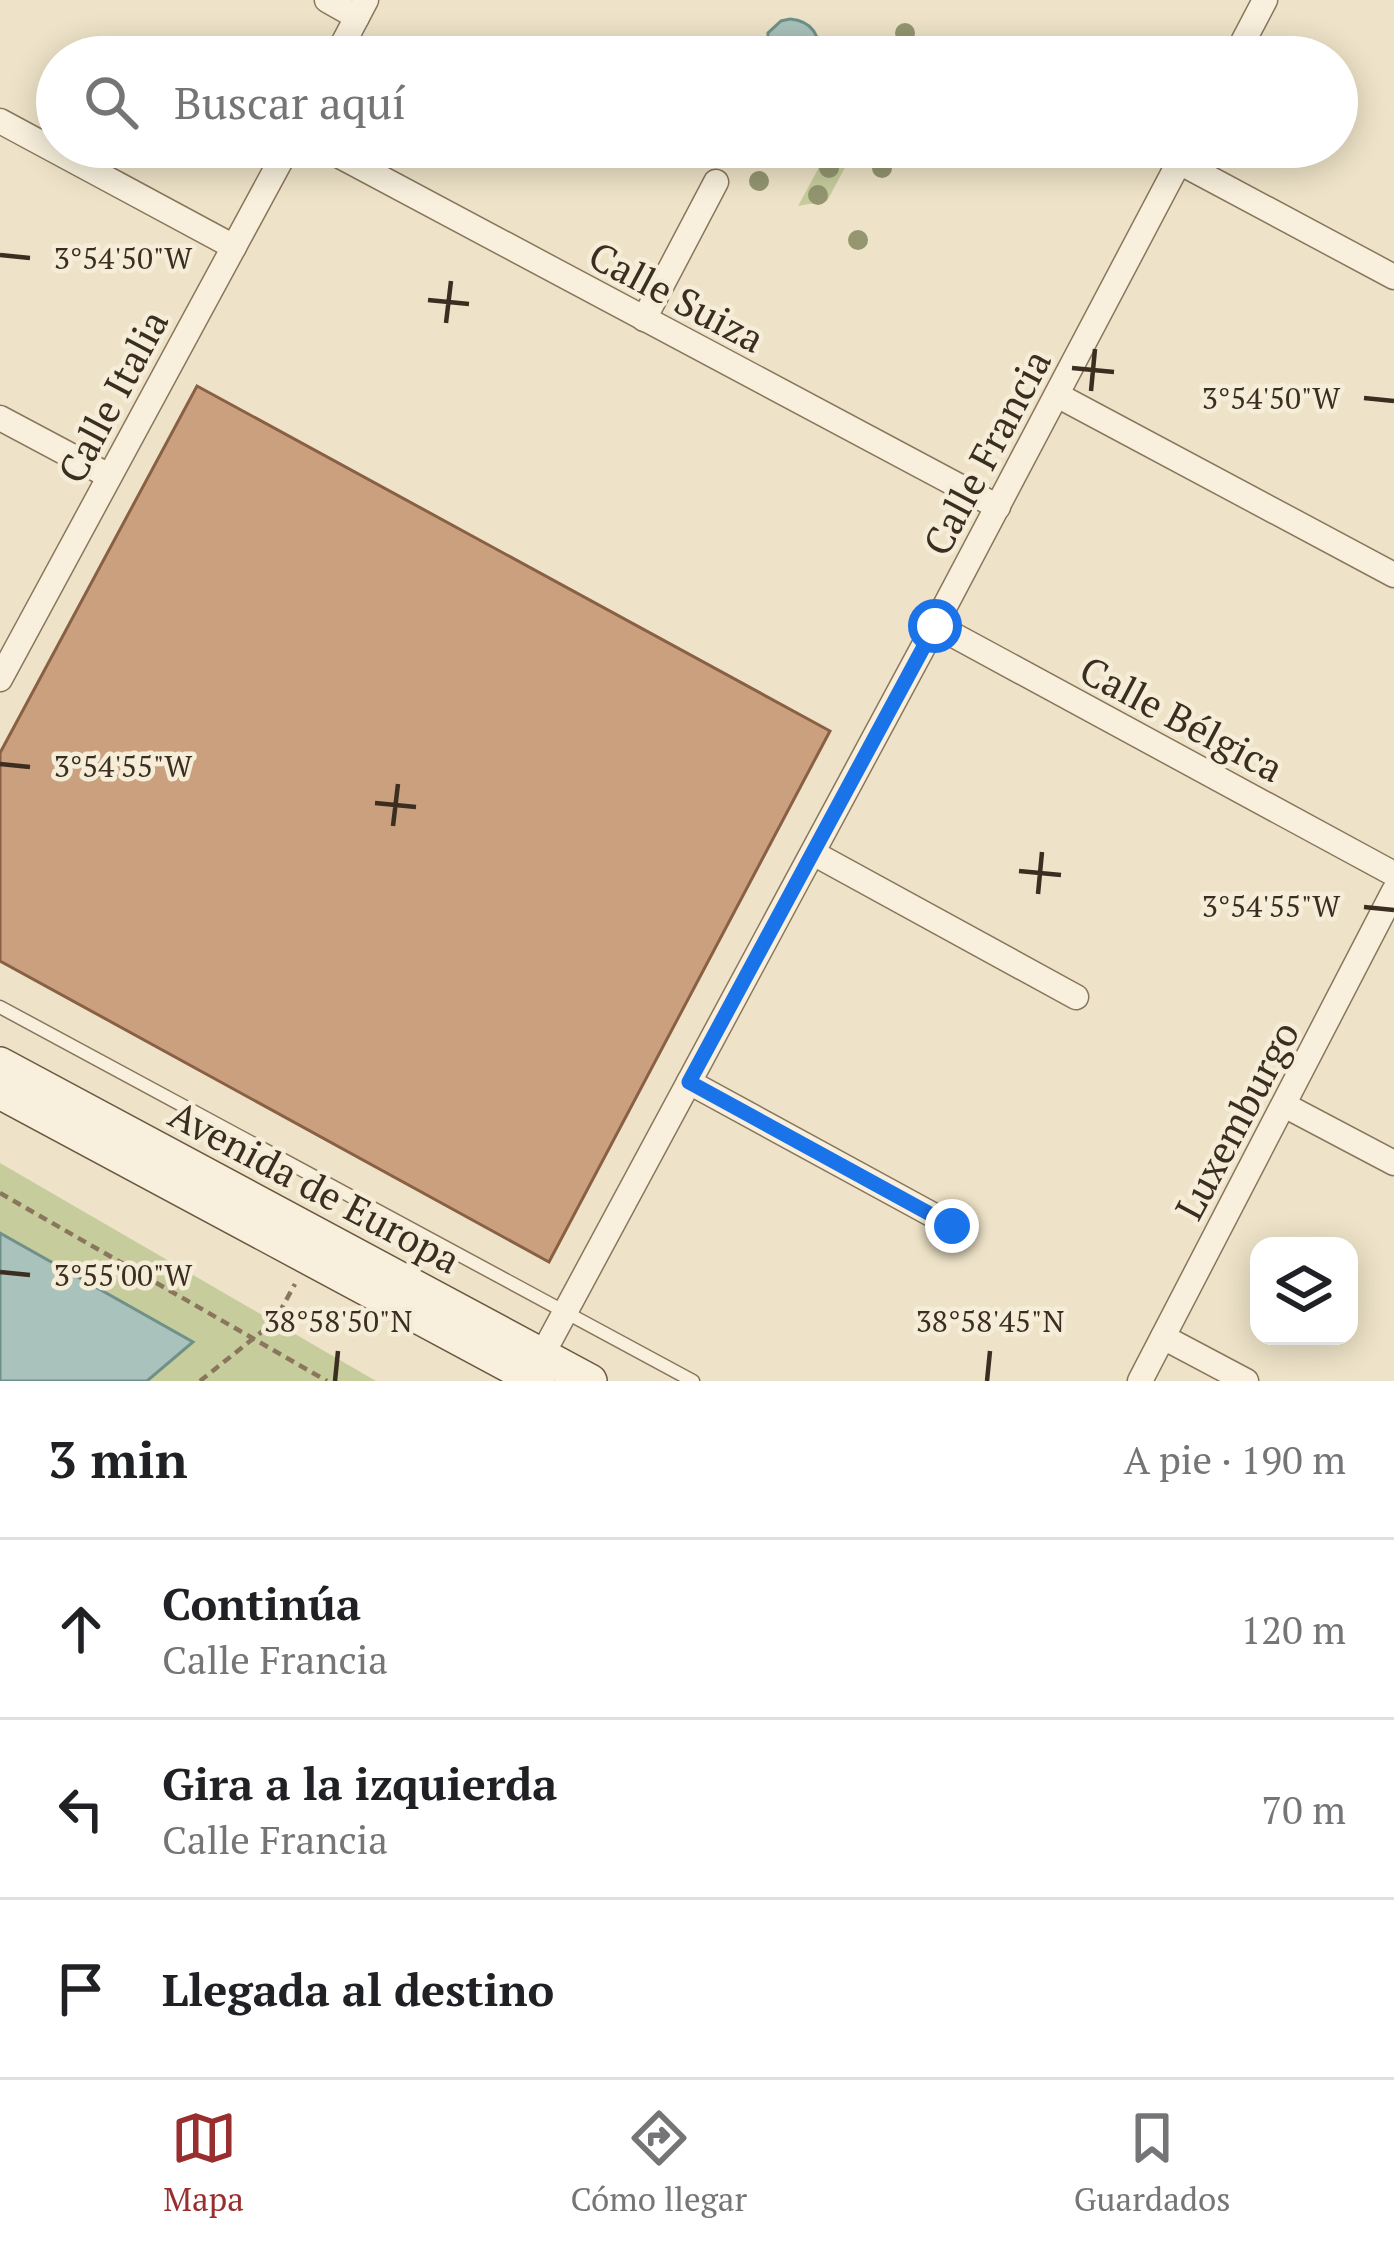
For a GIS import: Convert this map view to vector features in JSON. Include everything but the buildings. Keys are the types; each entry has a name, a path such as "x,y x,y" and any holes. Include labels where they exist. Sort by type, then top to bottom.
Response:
{"main road":[{"name":"Avenida de Europa","path":"0,1064 540,1368"},
{"name":"Avenida de Europa","path":"0,1093 309,1260 540,1368 590,1381"}],"street":[{"path":"327,0 362,8 347,36"},
{"path":"1245,36 1264,0"},
{"path":"0,121 36,140"},
{"path":"87,168 233,247"},
{"name":"Calle Italia","path":"0,679 276,168"},
{"name":"Calle Suiza","path":"361,168 998,508"},
{"name":"Calle Francia","path":"540,1368 565,1313 1176,168"},
{"path":"1207,168 1394,277"},
{"path":"644,319 716,182"},
{"path":"1057,395 1394,575"},
{"path":"0,418 110,476"},
{"name":"Calle Bélgica","path":"935,626 1394,874"},
{"path":"813,853 1076,997"},
{"name":"Luxemburgo","path":"1140,1381 1394,891"},
{"path":"689,1082 952,1226"},
{"path":"1286,1106 1394,1163"},
{"path":"1163,1337 1246,1381"}],"lane":[{"path":"0,1007 693,1381"}],"path":[{"path":"0,1192 327,1381"},
{"path":"200,1381 274,1322 309,1260"}],"green space":[{"path":"819,168 845,168 827,201 798,206"},
{"path":"0,1163 376,1381 0,1381"}],"water":[{"path":"781,21 804,23 816,36 768,36"},
{"path":"0,1233 193,1342 147,1381 0,1381"}],"route":[{"path":"935,626 689,1082 952,1226"}]}
